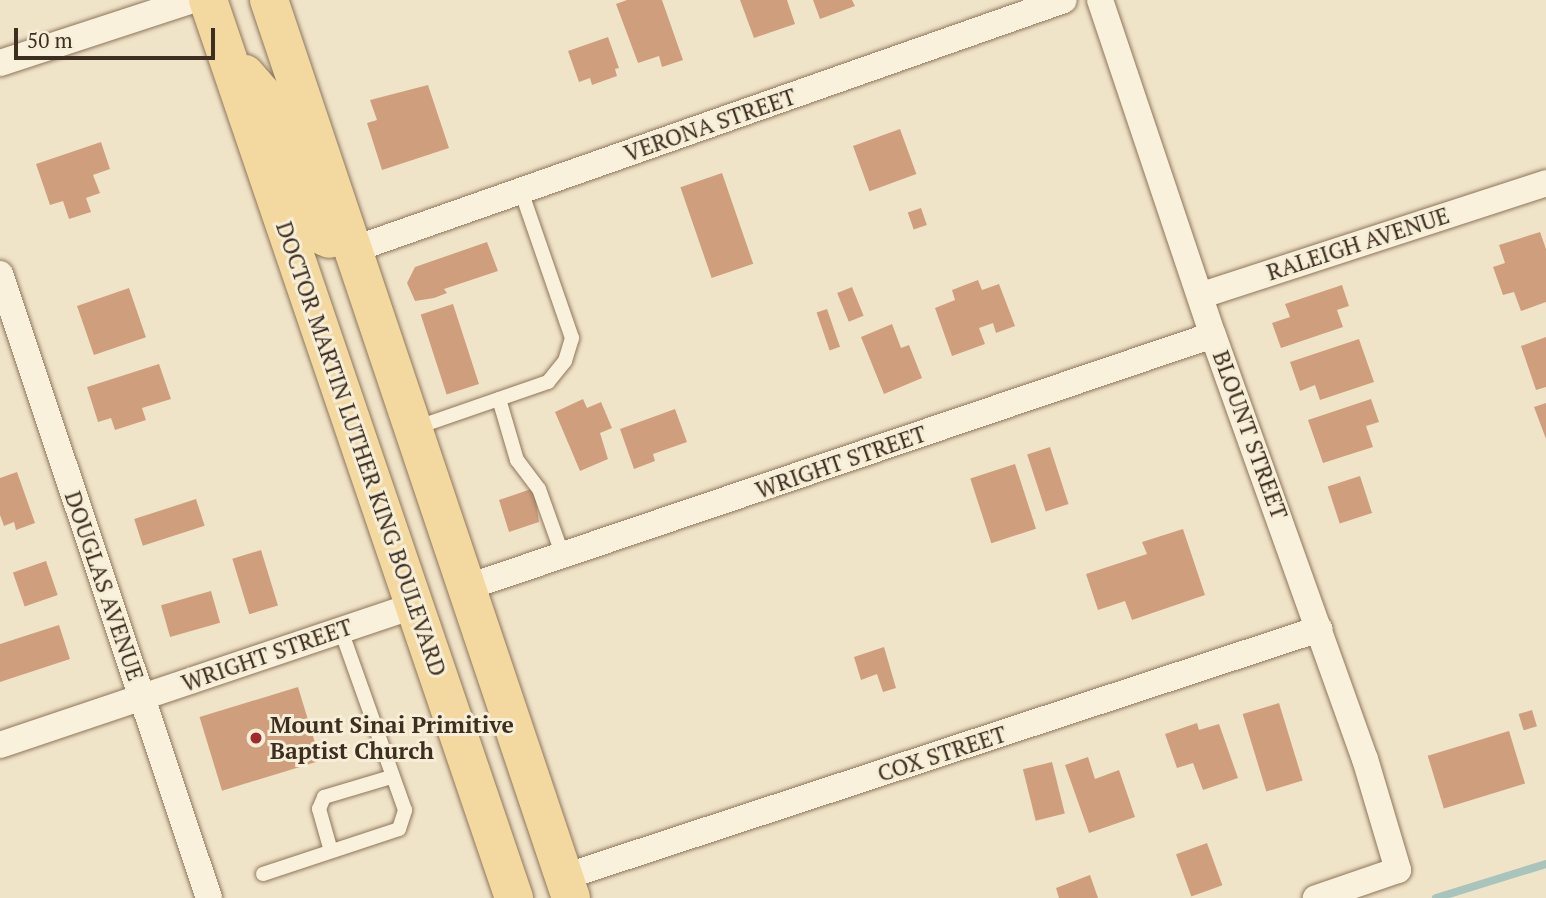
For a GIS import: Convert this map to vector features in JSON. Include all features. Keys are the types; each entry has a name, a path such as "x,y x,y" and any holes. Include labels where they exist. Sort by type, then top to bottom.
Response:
{"main road":[{"name":"DOCTOR MARTIN LUTHER KING BOULEVARD","path":"208,0 514,898"},
{"path":"269,0 568,887"},
{"path":"225,51 272,105 325,237 355,249"},
{"path":"415,605 449,612 486,639"}],"street":[{"path":"0,63 132,9 193,0"},
{"name":"VERONA STREET","path":"355,249 1064,0"},
{"name":"BLOUNT STREET","path":"1100,0 1202,295 1213,335 1319,629 1398,870 1316,898"},
{"name":"RALEIGH AVENUE","path":"1202,295 1546,183"},
{"name":"DOUGLAS AVENUE","path":"0,274 209,898"},
{"name":"WRIGHT STREET","path":"468,587 1213,335"},
{"name":"WRIGHT STREET","path":"0,745 415,605"},
{"name":"COX STREET","path":"568,887 1319,629"}],"lane":[{"path":"415,428 548,382 565,361 572,338 521,191"},
{"path":"499,399 517,460 539,489 563,556"},
{"path":"263,874 399,829 405,810 391,777 341,630"},
{"path":"331,851 319,809 324,797 391,777"}],"building":[{"path":"627,0 662,0 683,60 662,67 659,56 638,63 616,4"},
{"path":"740,0 787,0 795,24 754,38"},
{"path":"813,0 852,0 855,6 820,19"},
{"path":"608,37 619,68 615,69 617,76 592,85 590,78 579,82 568,51"},
{"path":"428,85 449,148 382,170 367,123 377,120 370,100"},
{"path":"900,129 916,174 869,191 853,146"},
{"path":"101,142 110,169 93,175 100,193 86,198 91,212 69,219 63,201 50,205 36,164"},
{"path":"722,173 753,264 712,278 680,187"},
{"path":"921,208 927,225 914,230 908,213"},
{"path":"1540,232 1546,249 1546,302 1521,311 1514,292 1503,295 1493,267 1505,263 1499,245"},
{"path":"487,242 498,271 444,289 447,293 434,298 415,301 407,283 415,267"},
{"path":"978,280 982,290 999,284 1015,326 996,333 993,323 979,328 985,344 952,356 935,308 955,300 952,290"},
{"path":"1342,285 1349,306 1337,310 1343,327 1281,348 1272,323 1290,317 1285,304"},
{"path":"852,287 864,316 849,322 837,293"},
{"path":"129,288 146,337 94,355 77,306"},
{"path":"453,304 479,384 447,394 421,315"},
{"path":"827,309 840,347 830,350 817,313"},
{"path":"892,324 901,348 909,345 922,378 884,394 861,337"},
{"path":"1546,337 1546,387 1536,390 1521,346"},
{"path":"1359,339 1374,382 1320,400 1315,385 1300,391 1290,362"},
{"path":"159,364 171,399 142,408 146,420 115,430 111,418 98,422 87,387"},
{"path":"583,399 587,408 601,402 612,428 600,433 608,459 580,471 555,412"},
{"path":"1371,399 1379,422 1366,426 1373,447 1323,463 1308,420"},
{"path":"1546,403 1546,439 1534,407"},
{"path":"675,409 687,442 653,454 655,461 634,469 620,429"},
{"path":"1050,447 1069,504 1046,511 1027,454"},
{"path":"1015,464 1036,529 991,543 970,479"},
{"path":"17,472 35,523 16,530 14,522 4,526 0,515 0,478"},
{"path":"1360,476 1372,513 1340,524 1328,487"},
{"path":"534,488 539,522 509,532 499,500"},
{"path":"196,499 205,526 143,546 134,519"},
{"path":"1183,529 1205,595 1132,620 1125,601 1098,610 1086,574 1147,554 1142,542"},
{"path":"261,550 278,605 249,614 232,559"},
{"path":"46,561 58,595 25,606 13,572"},
{"path":"211,591 220,623 170,637 161,605"},
{"path":"59,625 70,659 0,682 0,644"},
{"path":"884,647 896,688 883,692 877,674 861,680 854,657"},
{"path":"298,687 321,761 222,791 200,717"},
{"path":"1279,703 1303,780 1266,792 1243,714"},
{"path":"1532,710 1537,726 1524,730 1519,714"},
{"path":"1197,723 1199,730 1219,724 1238,778 1203,790 1193,763 1177,768 1165,734"},
{"path":"1509,731 1525,784 1444,808 1428,756"},
{"path":"1088,757 1095,779 1119,770 1135,817 1089,833 1065,765"},
{"path":"1052,762 1065,813 1036,821 1023,769"},
{"path":"1207,843 1222,885 1191,897 1176,854"},
{"path":"1090,875 1098,898 1059,898 1056,888"}],"waterway":[{"path":"1436,898 1546,864"}],"place":[{"name":"Mount Sinai Primitive Baptist Church","path":"256,738"}]}
